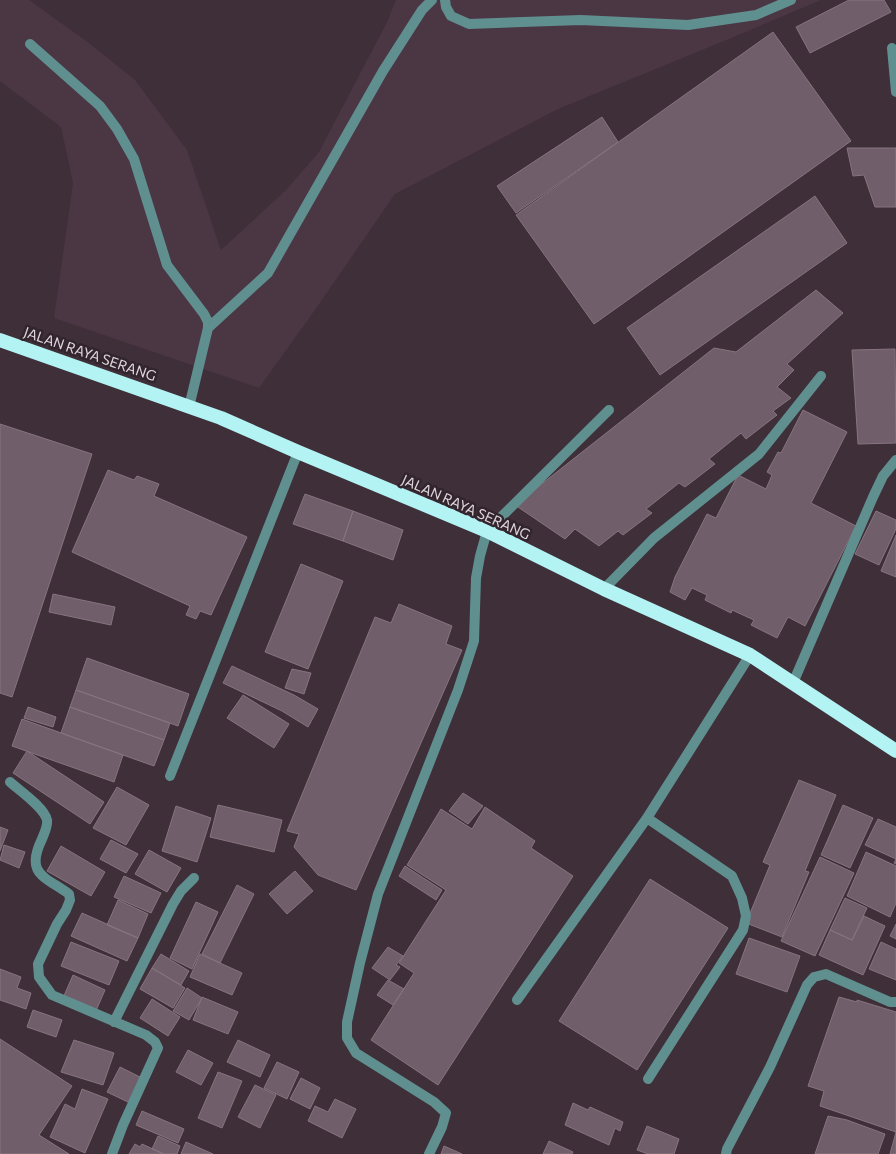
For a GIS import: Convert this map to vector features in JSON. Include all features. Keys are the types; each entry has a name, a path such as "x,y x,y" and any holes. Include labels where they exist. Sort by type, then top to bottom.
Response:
{"highway":[{"name":"JALAN RAYA SERANG","path":"0,340 221,418 487,531 604,589 750,655 896,751"}],"street":[{"path":"208,328 268,273 383,71 422,10 432,0"},
{"path":"445,0 446,7 451,16 469,24 581,20 688,25 756,14 792,0"},
{"path":"30,44 100,106 117,129 134,159 167,265 208,322 189,406"},
{"path":"892,48 896,92"},
{"path":"604,589 654,538 759,454 821,376"},
{"path":"429,1154 446,1114 434,1102 356,1054 347,1038 347,1022 360,963 378,894 458,690 474,641 476,578 487,531 609,410"},
{"path":"170,776 298,452"},
{"path":"793,684 883,476 896,460"},
{"path":"517,1000 647,818 750,655"},
{"path":"10,782 43,812 47,821 44,834 36,850 35,865 40,875 69,894 70,900 38,964 40,978 52,995 146,1035 156,1042 158,1048 112,1154"},
{"path":"647,818 732,876 742,898 746,916 743,930 648,1079"},
{"path":"114,1022 173,904 181,891 194,878"},
{"path":"726,1154 770,1067 807,984 814,977 826,974 890,1002 896,1002"}],"shaded area":[{"path":"0,0 29,0 89,43 135,80 187,150 221,250 287,189 319,152 387,22 396,0 821,0 558,109 395,194 259,388 54,318 73,183 61,127 0,81"}],"building":[{"path":"849,0 884,0 891,12 810,53 796,27"},
{"path":"773,32 851,141 594,324 516,215"},
{"path":"602,117 618,142 516,213 497,186"},
{"path":"847,148 896,148 896,207 875,207 864,175 853,176"},
{"path":"815,196 847,243 660,375 627,328"},
{"path":"816,290 843,313 787,364 794,370 777,387 791,398 773,411 777,415 746,439 741,433 709,459 715,464 685,487 679,483 646,509 652,513 623,535 618,531 599,546 575,529 565,539 515,505 714,348 736,352"},
{"path":"895,349 896,443 858,444 852,350"},
{"path":"803,410 847,432 811,503 856,526 805,626 788,617 777,638 751,625 754,620 732,610 731,613 705,600 707,595 692,588 685,600 670,592 675,577 707,514 716,518 738,475 766,489 772,475 767,472 778,452 781,453"},
{"path":"0,424 92,454 12,697 0,693"},
{"path":"108,470 134,480 137,476 159,484 154,496 247,537 211,615 200,611 196,619 186,615 190,606 72,552"},
{"path":"305,494 353,511 343,541 293,524"},
{"path":"353,511 403,530 393,560 343,541"},
{"path":"876,511 896,520 896,529 879,565 855,554"},
{"path":"896,535 896,577 881,571"},
{"path":"301,564 343,581 308,669 265,652"},
{"path":"53,594 115,607 111,625 49,612"},
{"path":"399,604 452,626 446,644 462,650 356,890 318,875 294,847 299,834 287,831 375,617 391,623"},
{"path":"87,658 189,694 178,726 76,690"},
{"path":"232,666 294,695 318,709 308,727 282,711 223,683"},
{"path":"292,669 311,673 304,694 285,688"},
{"path":"76,690 170,723 164,740 70,707"},
{"path":"243,695 289,724 274,748 227,718"},
{"path":"28,707 56,717 53,727 24,718"},
{"path":"70,707 164,740 154,766 61,733"},
{"path":"22,719 123,755 114,782 12,746"},
{"path":"27,751 104,802 90,824 13,773"},
{"path":"799,780 836,795 805,871 809,872 782,937 746,923 770,865 763,862"},
{"path":"117,787 149,805 126,845 93,828"},
{"path":"463,793 483,806 468,824 449,811"},
{"path":"218,805 282,820 274,852 210,837"},
{"path":"843,805 873,818 850,868 821,855"},
{"path":"176,806 211,818 197,862 162,851"},
{"path":"485,807 535,841 531,848 573,876 438,1085 371,1040 414,973 399,963 446,890 407,865 441,809 472,829"},
{"path":"878,819 896,827 896,859 865,845"},
{"path":"0,827 8,830 0,851"},
{"path":"111,840 138,854 126,873 100,859"},
{"path":"4,845 25,852 19,868 0,860"},
{"path":"61,846 105,872 91,896 47,871"},
{"path":"149,850 181,868 167,892 135,874"},
{"path":"866,852 896,866 896,903 890,917 847,896"},
{"path":"820,857 854,873 815,956 781,941"},
{"path":"405,866 442,890 436,900 399,876"},
{"path":"295,871 313,891 287,914 269,894"},
{"path":"124,876 161,893 151,913 114,897"},
{"path":"650,879 728,928 637,1070 559,1021"},
{"path":"237,885 254,894 220,963 202,954"},
{"path":"845,898 867,908 852,940 830,930"},
{"path":"118,900 148,914 138,938 107,925"},
{"path":"196,902 218,912 192,969 170,958"},
{"path":"82,913 138,938 127,961 71,936"},
{"path":"864,916 885,926 863,975 819,955 830,930 852,940"},
{"path":"896,924 896,939 890,936"},
{"path":"749,938 800,956 787,992 736,974"},
{"path":"71,942 119,961 109,985 61,966"},
{"path":"881,942 896,949 896,980 869,969"},
{"path":"388,947 403,956 396,965 400,967 390,980 372,968"},
{"path":"161,954 189,971 181,985 152,968"},
{"path":"200,954 242,973 232,995 190,977"},
{"path":"152,968 185,988 173,1008 140,989"},
{"path":"0,969 21,977 17,988 31,993 26,1009 0,1000"},
{"path":"73,975 105,990 95,1013 63,998"},
{"path":"388,980 404,989 393,1005 377,995"},
{"path":"187,988 202,998 189,1020 173,1011"},
{"path":"202,997 238,1012 228,1034 193,1020"},
{"path":"839,997 857,1002 857,1000 896,1012 896,1132 820,1106 824,1091 808,1086"},
{"path":"152,999 180,1017 168,1036 140,1018"},
{"path":"33,1010 62,1020 56,1037 27,1027"},
{"path":"0,1039 72,1086 39,1135 69,1154 0,1154"},
{"path":"74,1040 114,1053 103,1085 61,1072"},
{"path":"238,1040 270,1055 260,1077 227,1062"},
{"path":"188,1050 213,1063 201,1085 176,1072"},
{"path":"277,1062 299,1072 287,1099 264,1088"},
{"path":"120,1067 142,1078 130,1103 107,1092"},
{"path":"218,1072 242,1081 222,1128 198,1118"},
{"path":"301,1078 320,1088 310,1109 290,1099"},
{"path":"255,1085 276,1095 260,1128 238,1117"},
{"path":"82,1089 108,1099 85,1153 50,1137 65,1104 75,1109"},
{"path":"335,1099 356,1109 342,1138 308,1121 315,1106 328,1112"},
{"path":"573,1103 588,1110 590,1107 623,1122 620,1131 615,1128 609,1145 565,1125"},
{"path":"142,1111 184,1129 178,1143 136,1125"},
{"path":"828,1116 847,1120 885,1134 878,1154 815,1154"},
{"path":"647,1126 679,1139 674,1154 648,1154 637,1150"},
{"path":"896,1132 896,1154 890,1154"},
{"path":"158,1136 180,1146 177,1154 164,1154 152,1149"},
{"path":"549,1141 573,1152 572,1154 543,1154"},
{"path":"186,1142 213,1154 181,1154"},
{"path":"135,1144 140,1147 142,1144 164,1154 129,1154"},
{"path":"444,1146 462,1154 441,1154"}]}
